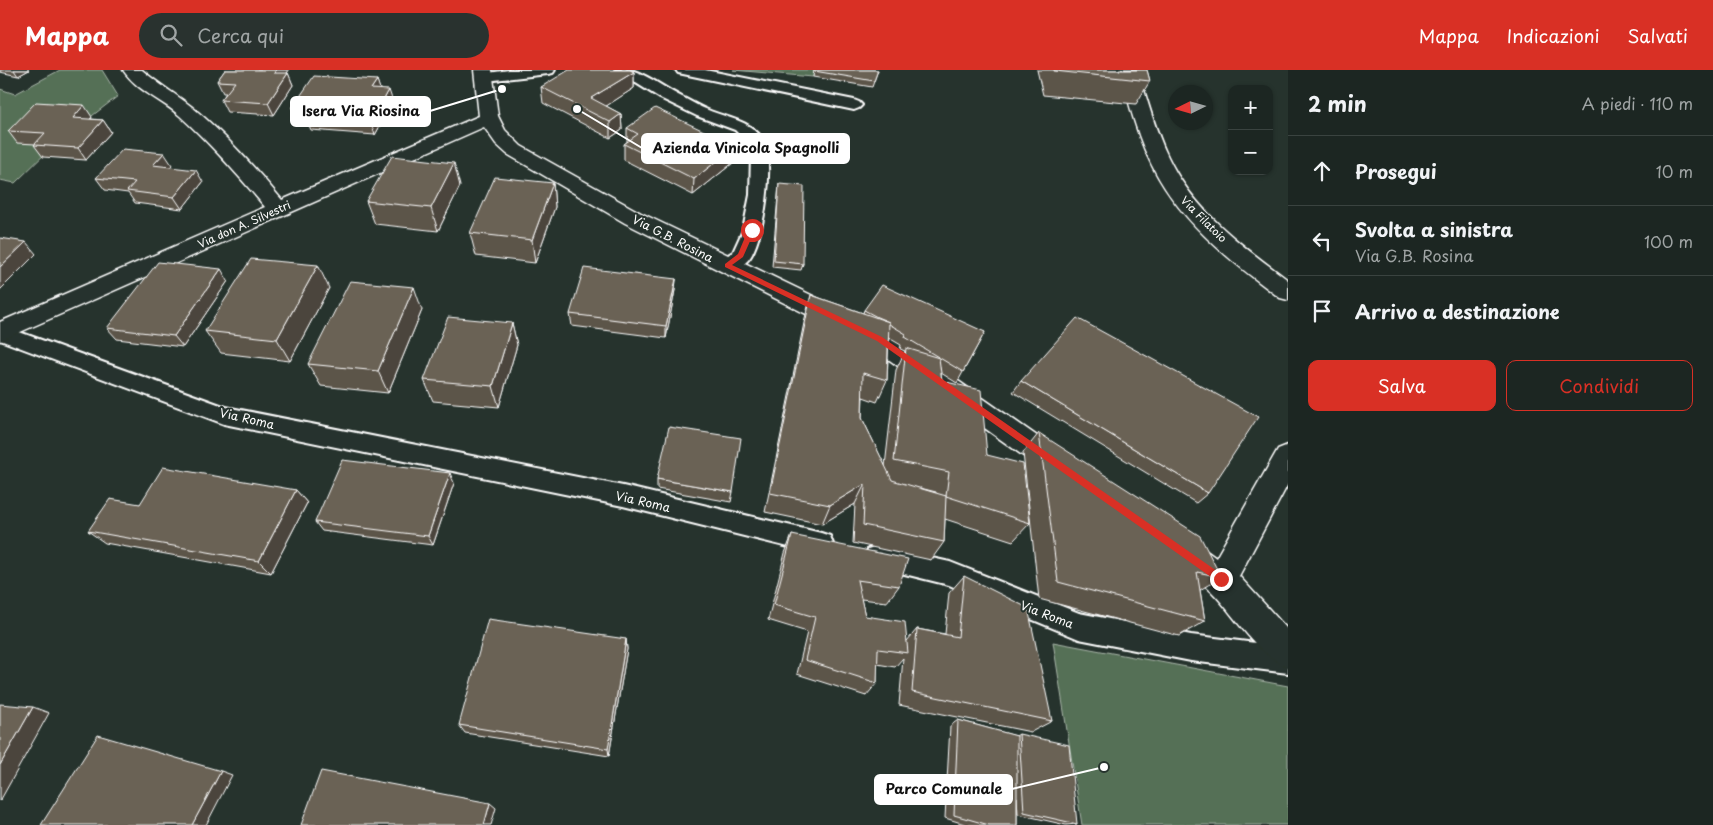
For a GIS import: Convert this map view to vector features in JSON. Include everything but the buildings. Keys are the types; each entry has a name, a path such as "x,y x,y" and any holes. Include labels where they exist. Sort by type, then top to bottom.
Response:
{"street":[{"path":"132,70 150,87 185,111 233,156 278,209"},
{"name":"Via Filatoio","path":"1128,70 1150,138 1164,170 1185,202 1231,246 1288,292"},
{"path":"485,74 488,119"},
{"name":"Via G.B. Rosina","path":"488,119 500,139 540,166 633,218 727,266 879,339 1078,479"},
{"name":"Via don A. Silvestri","path":"1,332 440,138 488,119"},
{"path":"1221,579 1288,457"},
{"path":"1173,546 1221,579 1284,651"}],"lane":[{"path":"485,74 548,70"},
{"path":"622,70 665,95 702,113 741,128 755,140 759,154 759,195 752,230 741,256 727,266"},
{"path":"683,70 854,105"},
{"name":"Via Roma","path":"1,332 224,415 623,496 950,574 1079,626 1191,648 1284,651"}],"green space":[{"path":"60,70 102,70 118,96 54,145 15,183 0,180 0,89 15,94"},
{"path":"733,70 815,70 813,77"},
{"path":"1053,642 1288,686 1288,825 1082,825"}],"place":[{"name":"Isera Via Riosina","path":"502,89"},
{"name":"Azienda Vinicola Spagnolli","path":"577,109"},
{"name":"Parco Comunale","path":"1104,767"}],"route":[{"path":"752,230 741,256 727,266 879,339 1221,579"}]}
